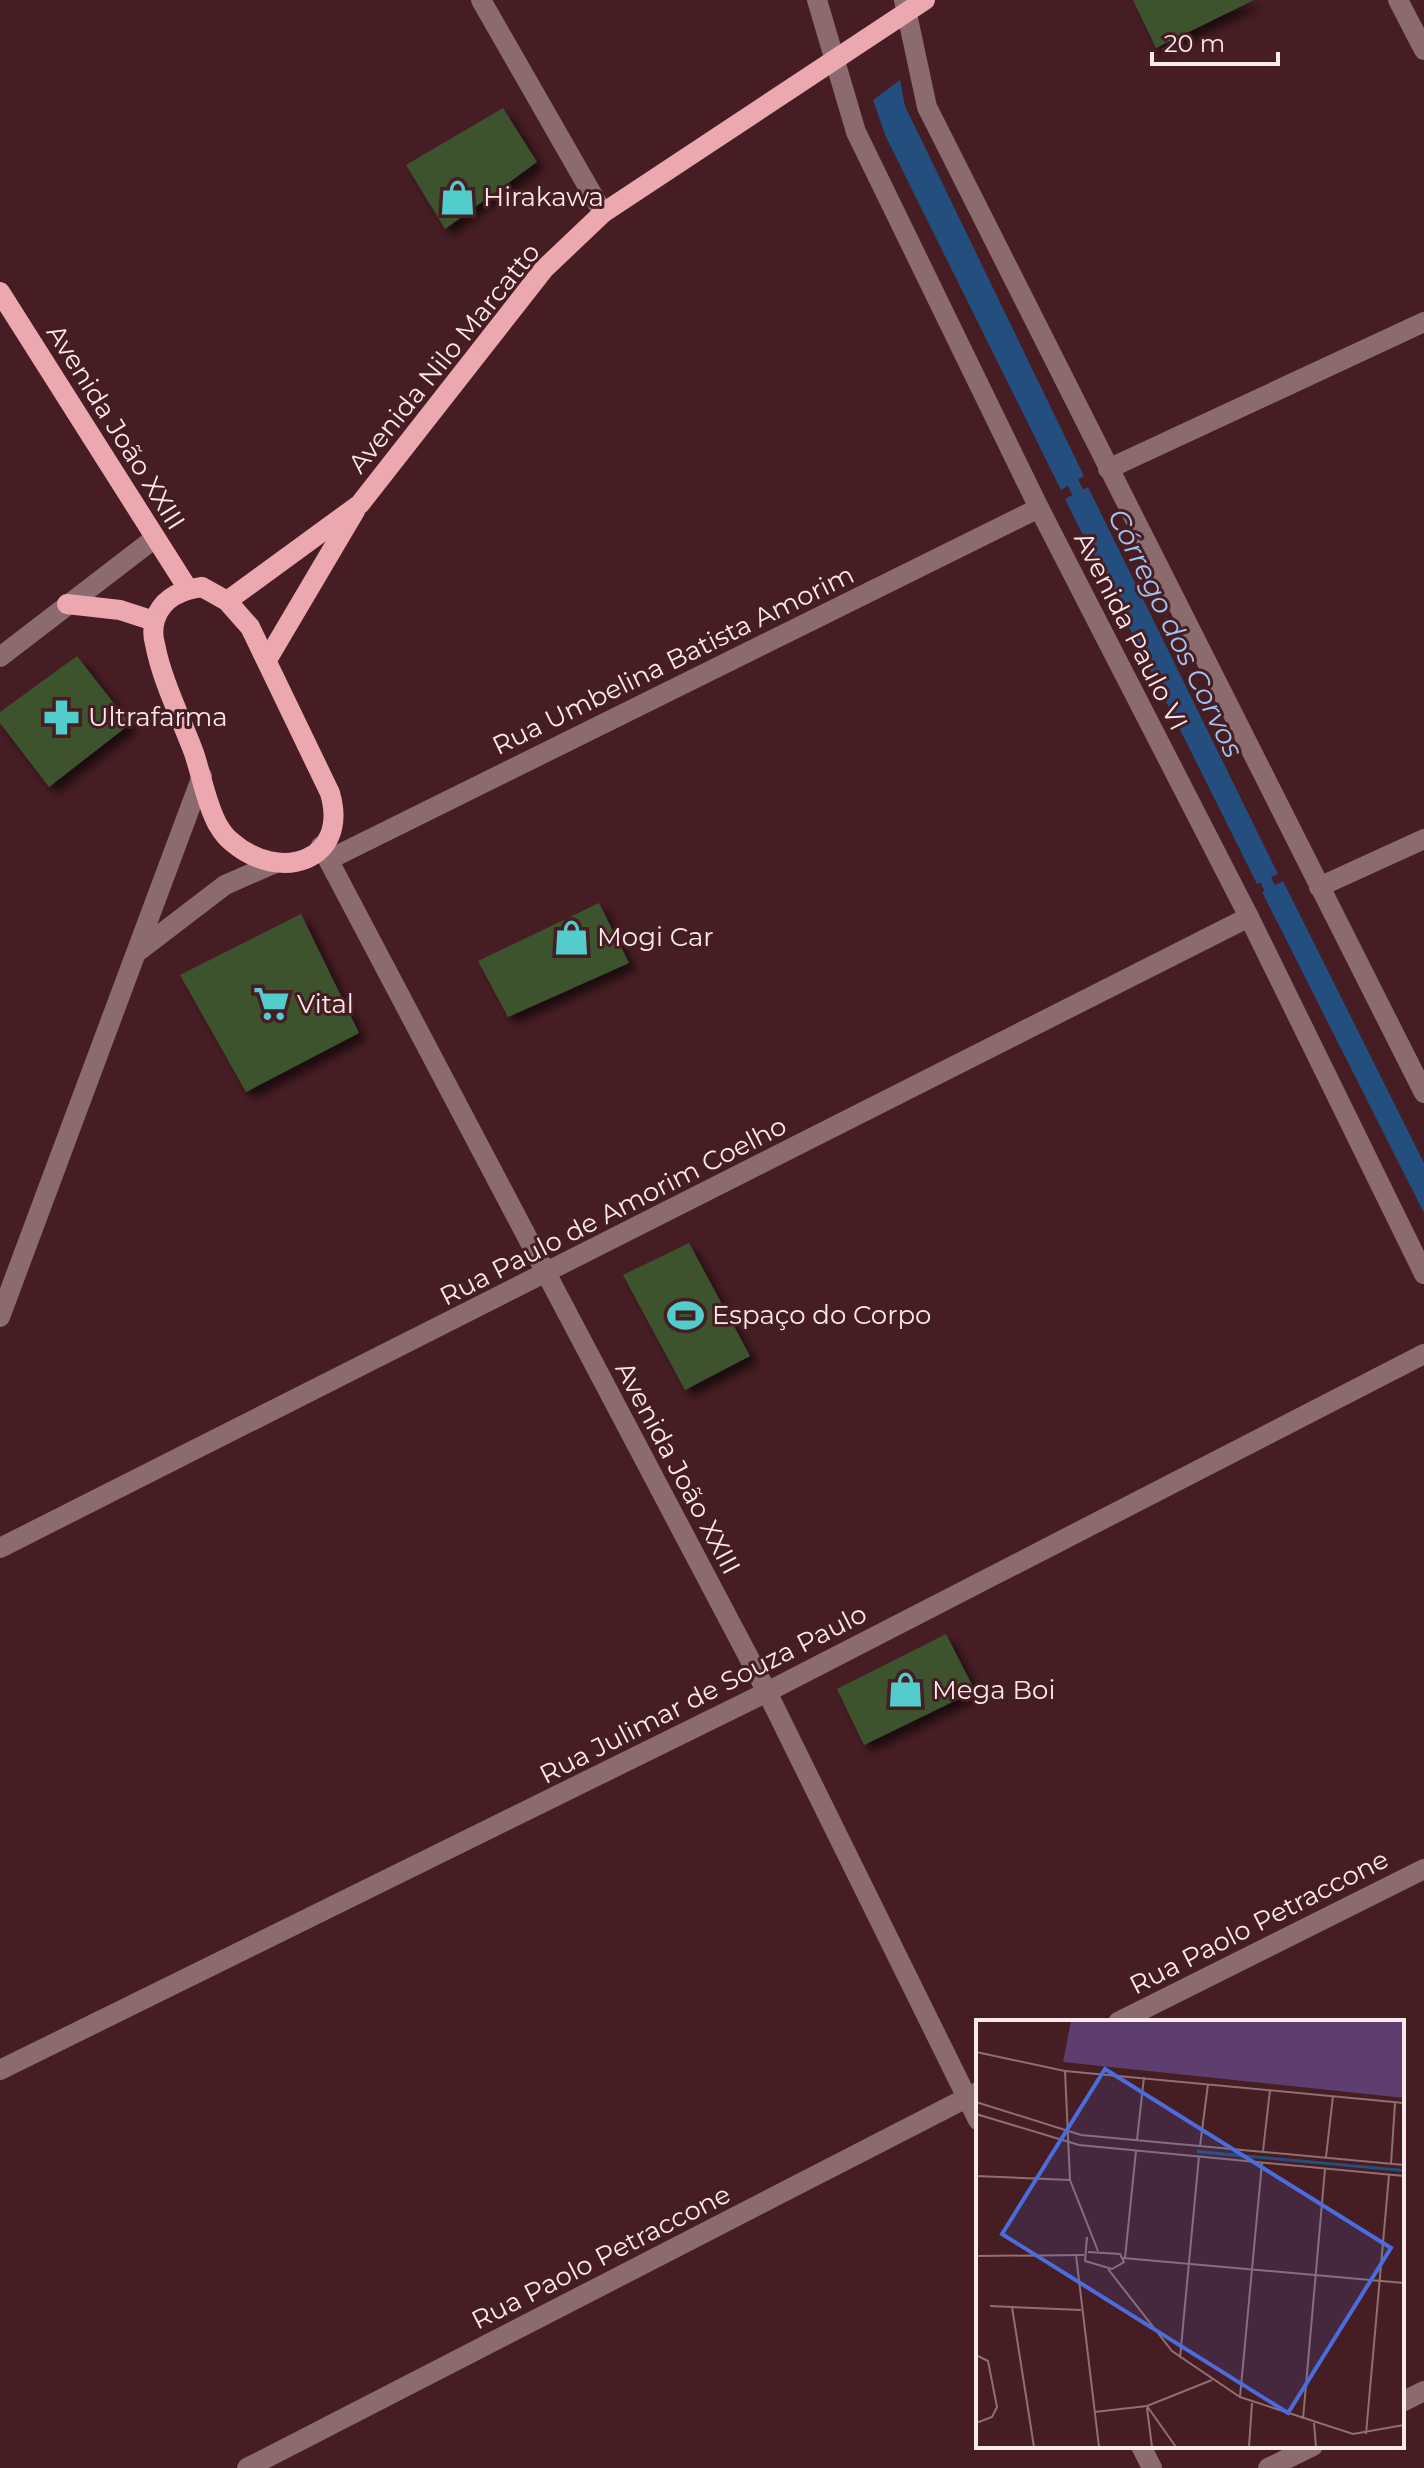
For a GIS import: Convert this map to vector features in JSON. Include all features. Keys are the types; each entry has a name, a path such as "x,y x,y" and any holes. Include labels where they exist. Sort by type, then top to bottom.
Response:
{"main road":[{"name":"Avenida Nilo Marcatto","path":"267,660 360,504 544,269 603,213 834,61 906,6 925,0"},
{"name":"Avenida João XXIII","path":"0,292 188,589"},
{"name":"Avenida Nilo Marcatto","path":"227,601 360,504"},
{"path":"202,587 227,601 250,627 334,808 326,853 298,864 273,864 231,842 214,819 202,776 153,640 154,621 167,601 188,589 202,587"},
{"path":"67,604 120,610 154,621"}],"street":[{"path":"481,0 603,213"},
{"name":"Avenida Paulo VI","path":"817,0 856,132 1039,508 1249,917 1424,1274"},
{"path":"1398,0 1424,50"},
{"name":"Avenida Paulo VI","path":"906,6 927,107 1424,1093"},
{"path":"1108,469 1424,322"},
{"name":"Rua Umbelina Batista Amorim","path":"326,853 1039,508"},
{"path":"0,657 155,538"},
{"path":"0,1317 140,950 202,776"},
{"path":"1319,887 1424,839"},
{"name":"Avenida João XXIII","path":"326,853 767,1692 972,2094"},
{"path":"140,950 225,885 273,864"},
{"name":"Rua Paulo de Amorim Coelho","path":"0,1548 546,1275 1249,917"},
{"name":"Rua Julimar de Souza Paulo","path":"0,2070 767,1692 1424,1354"},
{"name":"Rua Paolo Petraccone","path":"1122,2020 1424,1869"},
{"name":"Rua Paolo Petraccone","path":"247,2468 972,2094"},
{"path":"1404,2401 1424,2391"},
{"path":"1142,2448 1152,2468"},
{"path":"1268,2468 1309,2448"}],"water":[{"path":"900,80 905,106 1084,476 1061,490 886,137 873,100"},
{"path":"1088,487 1278,874 1257,884 1065,499"},
{"path":"1283,881 1424,1163 1424,1213 1262,892"}],"building":[{"path":"1133,0 1254,0 1156,48"},
{"name":"Hirakawa","path":"503,108 537,162 445,229 406,165"},
{"name":"Ultrafarma","path":"77,656 130,724 49,787 0,723 0,712"},
{"name":"Mogi Car","path":"599,903 629,963 508,1017 478,961"},
{"name":"Vital","path":"301,914 359,1033 246,1092 180,975"},
{"name":"Espaço do Corpo","path":"689,1243 750,1356 685,1390 623,1275"},
{"name":"Mega Boi","path":"946,1634 975,1691 864,1745 837,1689"}],"waterway":[{"name":"Córrego dos Corvos","path":"1067,470 1085,507"},
{"name":"Córrego dos Corvos","path":"1259,866 1277,903"}],"place":[{"name":"Hirakawa","path":"457,197"},
{"name":"Ultrafarma","path":"62,717"},
{"name":"Mogi Car","path":"571,937"},
{"name":"Vital","path":"271,1004"},
{"name":"Espaço do Corpo","path":"686,1315"},
{"name":"Mega Boi","path":"906,1690"}]}
